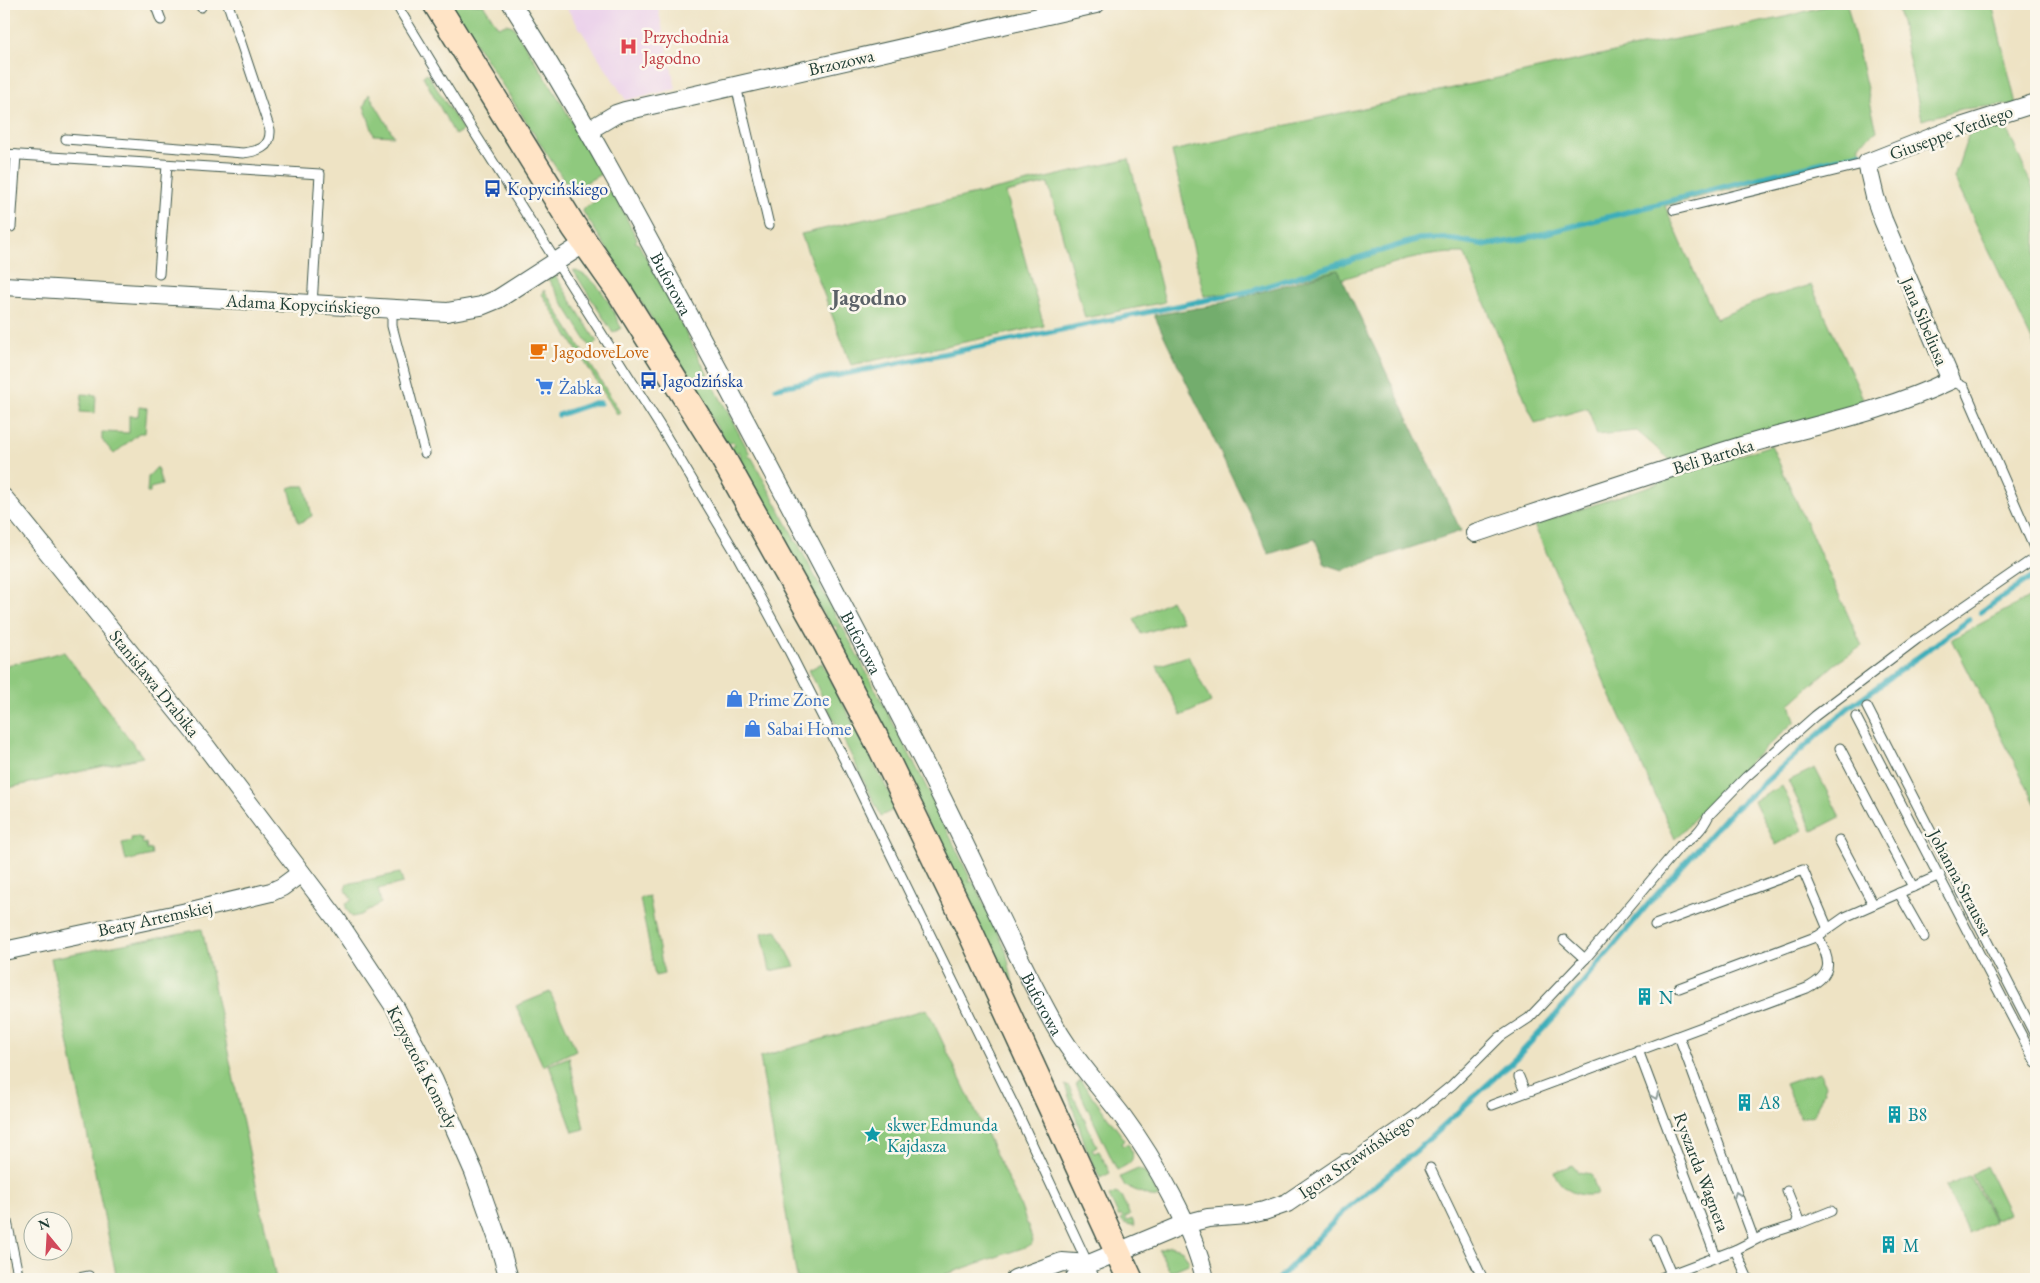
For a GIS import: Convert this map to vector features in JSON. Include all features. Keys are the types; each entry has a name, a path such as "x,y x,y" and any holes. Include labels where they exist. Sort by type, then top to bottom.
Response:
{"main road":[{"name":"Buforowa","path":"436,4 585,243 619,291 719,451 818,628 882,750 969,929 1130,1279"}],"street":[{"name":"Buforowa","path":"512,4 589,130 696,329 896,708 1049,1016 1083,1069 1126,1122 1150,1158 1185,1224 1206,1279"},
{"name":"Brzozowa","path":"589,130 616,114 625,111 1096,4"},
{"name":"Giuseppe Verdiego","path":"1867,163 1951,130 2036,103"},
{"name":"Jana Sibeliusa","path":"1867,163 1883,220 1950,380"},
{"name":"Adama Kopycińskiego","path":"4,286 447,312 481,306 514,290 585,243"},
{"name":"Beli Bartoka","path":"1475,533 1738,447 1822,426 1922,394 1950,380"},
{"name":"Stanisława Drabika","path":"4,498 204,744 301,873"},
{"name":"Beaty Artemskiej","path":"4,951 272,892 301,873"},
{"name":"Krzysztofa Komedy","path":"301,873 345,931 396,1009 434,1081 474,1172 497,1237 509,1279"},
{"name":"Igora Strawińskiego","path":"1092,1272 1119,1253 1185,1224 1208,1218 1264,1211 1286,1203 1346,1163"},
{"path":"1015,1279 1062,1262 1092,1272"},
{"path":"1074,1279 1092,1272"}],"lane":[{"path":"155,4 161,20"},
{"path":"66,139 243,153 256,151 265,146 271,138 270,130 228,4"},
{"path":"396,4 713,515 782,638 959,993 1092,1272"},
{"path":"736,86 769,225"},
{"path":"4,154 320,174 312,305"},
{"path":"11,227 16,155"},
{"path":"1674,210 1867,163"},
{"path":"159,274 167,165"},
{"path":"392,309 392,326 425,453"},
{"name":"Jana Sibeliusa","path":"1950,380 1964,387 2036,552"},
{"name":"Igora Strawińskiego","path":"1346,1163 1422,1110 1452,1085 1500,1036 1529,1018 1585,958 1680,846 1691,839 1703,827 1709,815 1791,735 1872,672 2036,557"},
{"name":"Johanna Straussa","path":"1867,707 2036,1037"},
{"name":"Johanna Straussa","path":"1856,717 1940,875 2036,1063"},
{"path":"1840,748 1912,887"},
{"path":"1839,840 1873,904"},
{"path":"1655,925 1803,870 1828,929"},
{"path":"1679,988 1818,936 1845,916 1940,875"},
{"path":"1899,893 1924,937"},
{"path":"1492,1105 1820,982 1828,967 1826,952 1818,936"},
{"path":"1564,940 1585,958"},
{"path":"1679,1036 1754,1240"},
{"name":"Ryszarda Wagnera","path":"1638,1050 1716,1257 1735,1250 1748,1279"},
{"path":"1519,1077 1525,1092"},
{"path":"1430,1168 1483,1279"},
{"path":"1787,1191 1798,1218 1796,1225"},
{"path":"4,1207 19,1279"},
{"path":"1735,1250 1754,1240 1831,1211"},
{"path":"1656,1239 1671,1274"},
{"path":"1658,1279 1716,1257"},
{"path":"74,1279 90,1278 87,1266"}],"shaded area":[{"name":"Przychodnia Jagodno","path":"564,4 657,4 676,89 626,100"}],"green space":[{"path":"450,4 483,4 498,27 506,24 513,26 561,102 601,174 571,191"},
{"path":"1833,4 1847,4 1877,131 1859,144 1861,156 1665,206 1715,319 1766,298 1811,285 1867,407 1675,464 1637,431 1597,435 1588,408 1535,423 1464,253 1448,253 1417,258 1342,279 1337,270 1251,291 1204,296 1172,151 1636,47 1781,18"},
{"path":"1897,4 1992,4 2016,104 1961,109 1922,120"},
{"path":"427,73 463,130 455,135 423,76"},
{"path":"369,94 394,136 374,135 364,106"},
{"path":"2003,120 2036,195 2036,349 1954,178 1970,130"},
{"path":"1129,159 1165,302 1085,318 1048,183 1006,193 1044,326 851,365 801,234"},
{"path":"609,192 614,193 637,239 635,242 638,243 674,309 673,313 675,312 708,375 706,375 707,377 709,377 750,454 748,456 752,458 795,539 793,540 797,542 840,624 839,626 842,626 923,780 970,878 969,882 973,881 1006,950 1017,1004 833,633 838,630 835,625 831,628 736,459 741,456 739,451 734,454 730,448 735,445 733,442 727,444 659,330 582,210"},
{"path":"573,270 590,279 603,293 621,328 613,333"},
{"path":"1338,270 1461,531 1343,570 1325,564 1315,539 1269,554 1154,315 1211,306"},
{"path":"555,275 597,342 590,347 548,279"},
{"path":"544,290 583,352 579,354 542,294"},
{"path":"587,359 620,412 617,414 584,361"},
{"path":"82,394 96,395 95,413 80,412"},
{"path":"139,407 147,408 145,433 139,433 114,454 102,440 102,432 129,433 129,416 138,416"},
{"path":"1771,445 1862,646 1835,664 1790,704 1795,721 1738,773 1675,839 1534,525"},
{"path":"157,467 162,485 150,488 150,493 147,493 148,477"},
{"path":"305,486 312,516 300,522 298,522 289,488"},
{"path":"2036,594 2036,805 1952,639"},
{"path":"1171,600 1182,621 1141,634 1134,619"},
{"path":"64,652 143,757 4,789 4,666"},
{"path":"1188,656 1211,702 1181,716 1157,666"},
{"path":"822,663 897,808 881,816 809,670"},
{"path":"1815,768 1840,817 1813,831 1788,781"},
{"path":"1782,786 1803,830 1776,845 1754,801"},
{"path":"138,837 142,839 143,844 146,843 147,850 151,849 152,855 126,861 122,843 132,841 131,838"},
{"path":"400,873 403,883 378,889 381,903 361,915 352,917 346,908 346,904 352,900 345,889 347,884"},
{"path":"649,896 664,974 655,976 640,898"},
{"path":"202,929 276,1279 117,1279 51,958"},
{"path":"776,930 795,966 770,971 762,933"},
{"path":"550,992 576,1050 543,1066 516,1006"},
{"name":"skwer Edmunda Kajdasza","path":"927,1009 1021,1207 1033,1241 1031,1245 932,1279 797,1279 760,1057"},
{"path":"569,1057 584,1129 573,1132 549,1065"},
{"path":"1819,1072 1826,1085 1814,1115 1800,1118 1785,1084"},
{"path":"1080,1080 1125,1140 1121,1143 1123,1146 1128,1144 1131,1149 1132,1160 1117,1170 1076,1084"},
{"path":"1065,1085 1069,1087 1097,1146 1092,1149 1094,1153 1099,1151 1110,1173 1100,1178 1087,1150"},
{"path":"1572,1165 1578,1172 1591,1174 1598,1194 1578,1194 1561,1184 1554,1172"},
{"path":"1986,1166 2009,1213 1994,1220 1972,1174"},
{"path":"1138,1169 1145,1172 1160,1198 1152,1197 1125,1186 1120,1177"},
{"path":"1970,1175 1994,1222 1969,1234 1946,1187"},
{"path":"1116,1193 1121,1196 1130,1215 1125,1217 1127,1221 1132,1219 1135,1226 1124,1223 1121,1215 1119,1217 1109,1196"},
{"path":"1170,1246 1181,1249 1189,1261 1188,1264 1170,1272 1159,1250"}],"waterway":[{"path":"776,388 1251,291 1419,239 1444,238 1487,245 1523,239 1861,153"},
{"path":"559,415 594,403 600,403"},
{"path":"1981,612 2036,574"},
{"path":"1279,1279 1342,1213 1416,1151 1518,1056 1555,1016 1650,902 1725,818 1848,708 1969,620"}],"place":[{"name":"Przychodnia Jagodno","path":"629,46"},
{"name":"Kopycińskiego","path":"493,188"},
{"name":"JagodoveLove","path":"539,351"},
{"name":"Jagodzińska","path":"648,380"},
{"name":"Żabka","path":"545,387"},
{"name":"Prime Zone","path":"734,699"},
{"name":"Sabai Home","path":"753,728"},
{"name":"N","path":"1645,997"},
{"name":"A8","path":"1745,1102"},
{"name":"B8","path":"1894,1114"},
{"name":"skwer Edmunda Kajdasza","path":"873,1134"},
{"name":"M","path":"1889,1245"}],"district":[{"name":"Jagodno","path":"869,297"}]}
